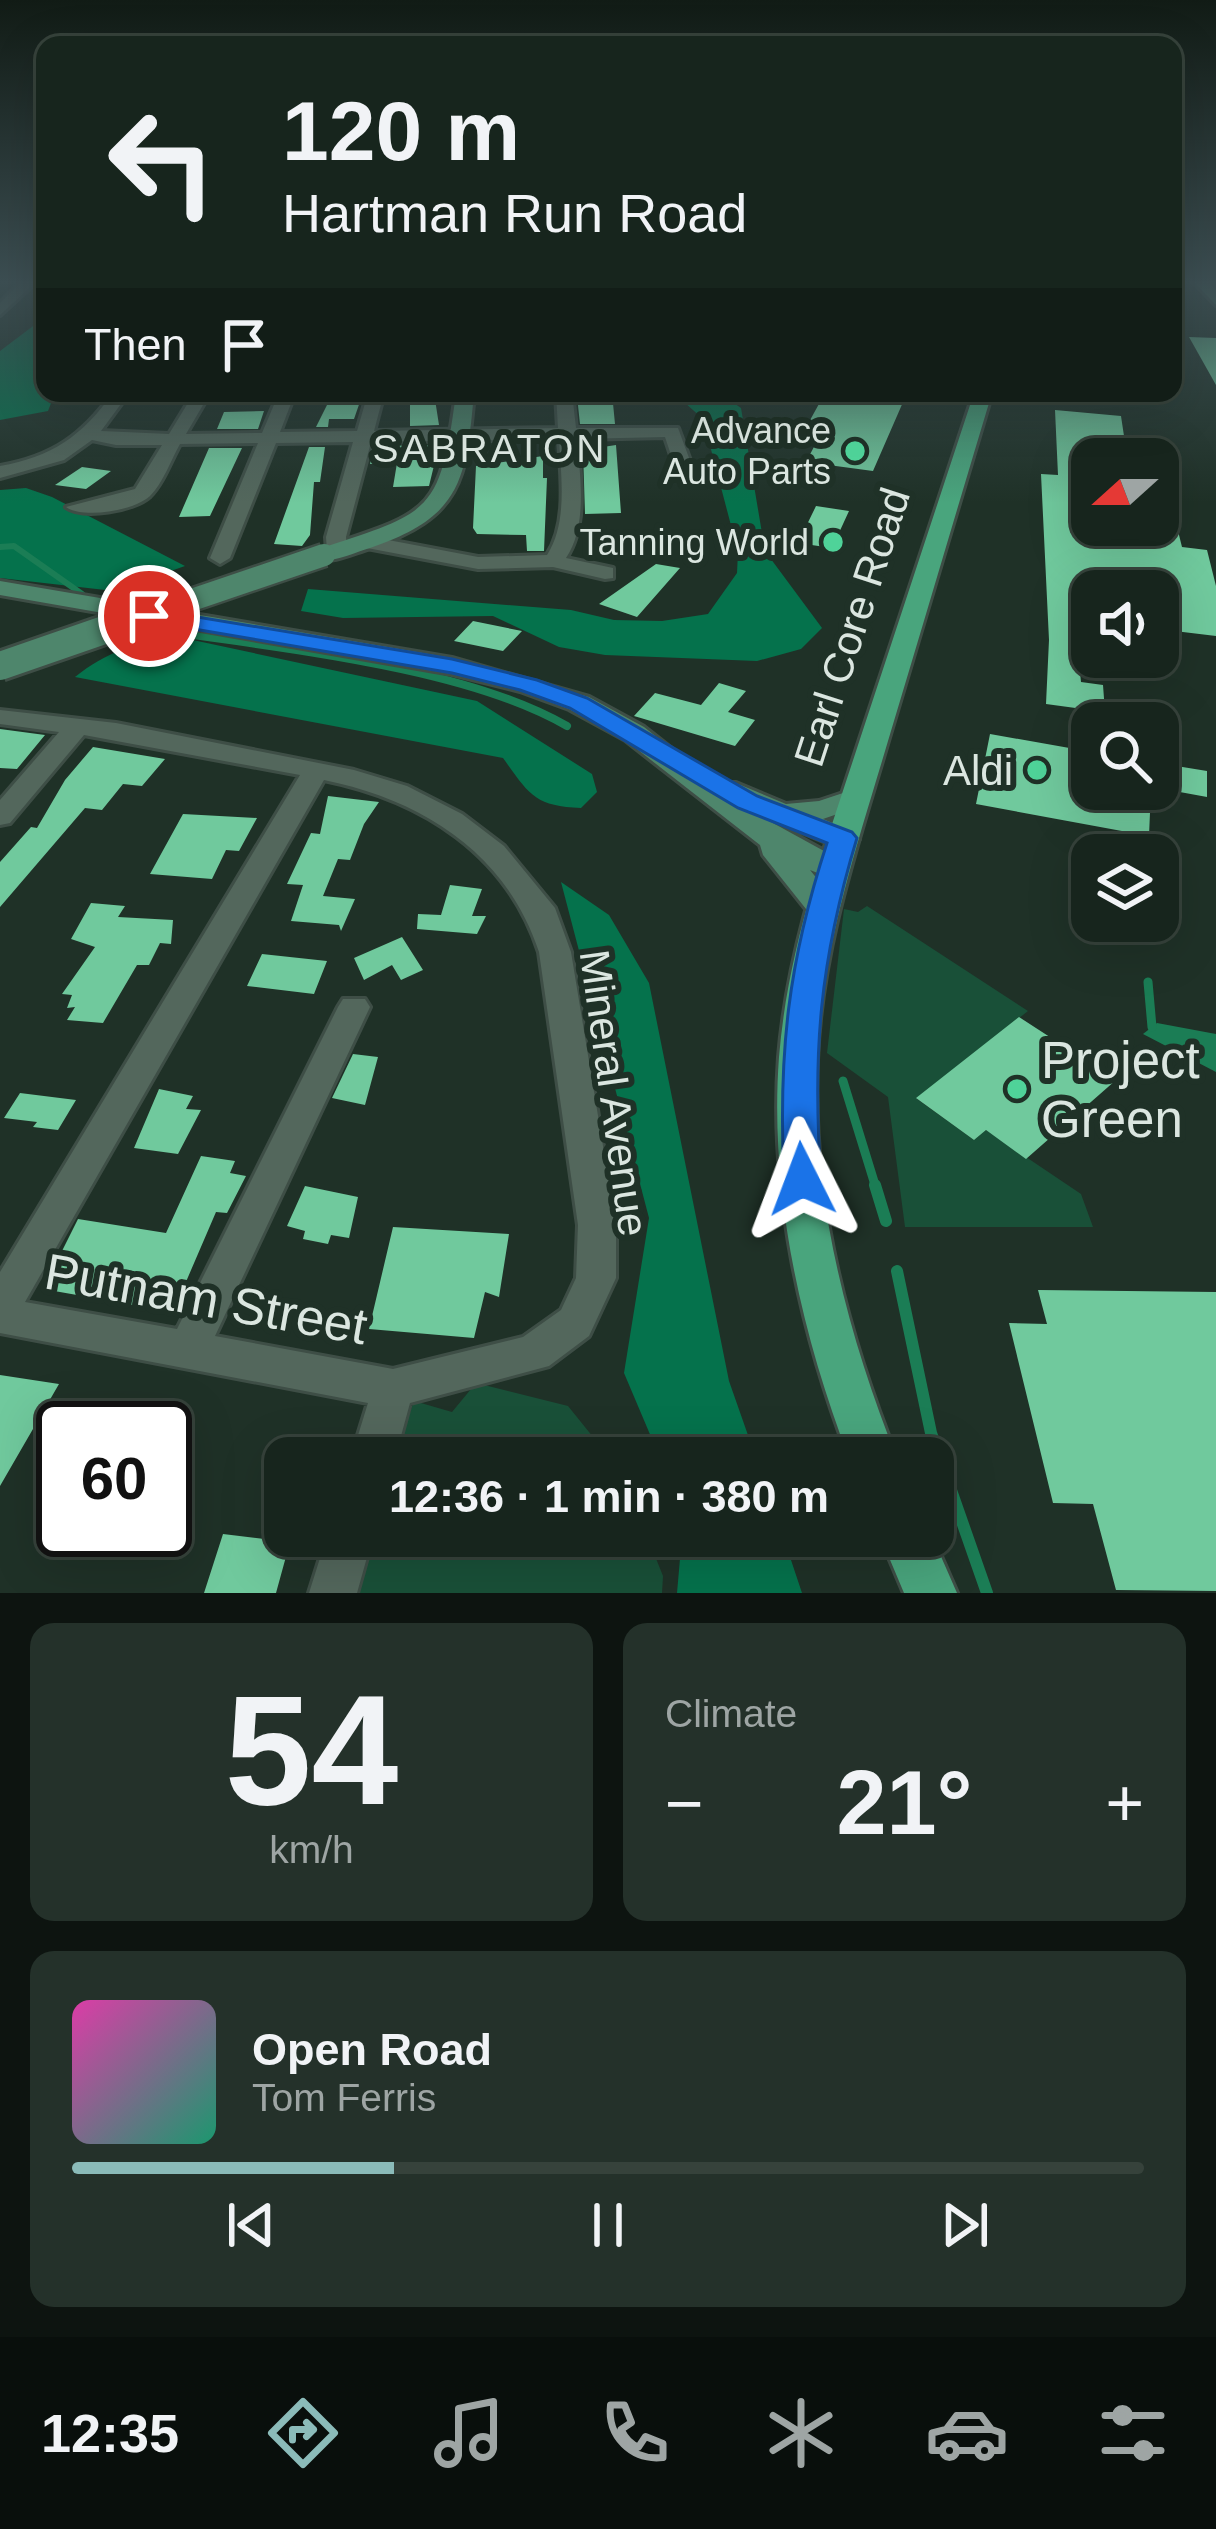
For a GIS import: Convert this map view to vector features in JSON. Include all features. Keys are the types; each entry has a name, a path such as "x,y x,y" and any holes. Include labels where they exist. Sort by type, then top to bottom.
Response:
{"main road":[{"path":"0,666 367,542 427,511 446,493 455,472 464,402"},
{"name":"Earl Core Road","path":"867,1437 821,1285 802,1179 796,1082 804,993 832,871 980,402"},
{"path":"0,588 491,674 579,703 765,822 832,871"},
{"path":"765,822 824,810 855,798"},
{"path":"765,822 794,866 832,871"},
{"path":"915,1557 931,1593"}],"street":[{"path":"0,472 55,460 93,435 116,402"},
{"path":"76,507 118,502 142,493 197,402"},
{"path":"220,558 284,402"},
{"path":"331,553 373,402"},
{"path":"553,561 564,551 570,520 564,402"},
{"path":"93,435 176,439 672,432 683,466"},
{"path":"367,542 478,563 553,561 605,573"},
{"name":"Mineral Avenue","path":"0,717 78,726 316,771 397,792 452,820 494,852 540,908 555,952 570,1027 597,1225 596,1277 575,1323 534,1353 393,1388"},
{"path":"0,818 78,726"},
{"path":"0,1312 316,771"},
{"path":"188,1349 354,1007"},
{"name":"Putnam Street","path":"0,1312 393,1388"},
{"path":"379,1437 393,1388"},
{"path":"333,1593 344,1557"}],"shaded area":[{"path":"0,354 36,354 36,402 52,402 48,411 0,420"},
{"path":"684,402 732,402 741,408 765,551 822,628 801,649 757,661 605,655 559,647 493,616 343,618 301,611 308,589 571,610 614,620 662,621 708,614 737,573 738,552 703,419"},
{"path":"26,488 185,566 114,591 0,578 0,490"},
{"path":"174,636 477,701 592,774 597,792 581,808 553,804 534,796 503,758 75,677 122,650"},
{"path":"561,882 609,915 649,983 729,1381 749,1437 651,1437 624,1373 649,1218"},
{"path":"867,906 1028,1011 917,1099 974,1140 986,1130 1081,1194 1093,1227 905,1227 888,1097 827,1053 844,909 858,912"},
{"path":"1157,1023 1216,1034 1216,1072 1143,1034"},
{"path":"476,1383 568,1406 593,1437 401,1437 414,1401 452,1412"},
{"path":"366,1557 655,1557 663,1576 662,1593 357,1593"},
{"path":"680,1557 790,1557 802,1593 677,1593"}],"building":[{"path":"1199,354 1216,354 1216,385"},
{"path":"328,402 360,402 354,419 329,419 328,427 316,427"},
{"path":"410,402 435,402 439,425 410,426"},
{"path":"578,402 613,402 615,424 580,424"},
{"path":"820,402 903,402 873,471 806,462 826,424 809,422"},
{"path":"1055,410 1121,416 1124,438 1071,438 1071,546 1179,546 1179,535 1182,547 1207,550 1216,586 1216,636 1179,632 1179,570 1071,570 1071,678 1103,685 1104,702 1071,702 1071,707 1046,704 1049,640 1041,474 1058,475"},
{"path":"264,411 258,429 217,429 224,412"},
{"path":"439,445 429,486 393,487 397,463 370,464 374,446"},
{"path":"616,445 621,513 585,514 583,450"},
{"path":"309,447 325,447 320,482 314,482 310,535 302,546 274,544"},
{"path":"209,448 242,448 210,516 179,517"},
{"path":"543,456 543,478 547,478 544,551 527,551 526,535 477,534 473,528 476,466"},
{"path":"82,467 111,471 86,489 55,485"},
{"path":"816,506 849,511 832,548 798,543"},
{"path":"656,564 680,568 637,617 599,604"},
{"path":"473,621 522,631 503,651 454,641"},
{"path":"719,683 746,691 728,712 755,720 735,746 634,716 655,693 701,705"},
{"path":"0,729 45,735 17,769 0,768"},
{"name":"Aldi","path":"990,734 1071,748 1071,810 1150,810 1149,834 1138,834 976,804"},
{"path":"93,747 165,759 142,786 123,784 102,810 85,808 0,907 0,862 31,827 37,828 65,780"},
{"path":"1179,766 1207,771 1207,797 1179,792"},
{"path":"328,796 379,802 350,860 338,859 323,896 355,899 341,931 339,925 291,921 303,885 287,884 311,833 320,834"},
{"path":"183,814 257,818 239,851 226,850 212,879 150,874"},
{"path":"450,885 482,889 472,916 486,916 477,934 417,929 418,914 441,915"},
{"path":"91,903 125,906 118,917 173,920 171,944 160,943 149,965 137,965 103,1023 67,1020 75,1007 67,1008 72,995 62,994 95,947 71,939"},
{"path":"402,937 423,970 401,980 392,965 364,980 354,958"},
{"path":"262,954 327,961 314,994 247,986"},
{"name":"Project Green","path":"1019,1017 1116,1080 1026,1159 986,1130 974,1140 916,1098"},
{"path":"353,1054 378,1057 365,1105 332,1098"},
{"path":"159,1089 193,1096 186,1109 201,1110 178,1154 134,1148"},
{"path":"20,1093 76,1100 58,1130 33,1127 37,1122 4,1118"},
{"path":"201,1156 235,1161 230,1173 246,1176 227,1213 216,1212 173,1312 43,1289 78,1219 166,1233"},
{"path":"305,1186 358,1197 349,1238 331,1235 328,1244 303,1239 305,1231 287,1226"},
{"path":"393,1227 509,1234 499,1297 485,1292 474,1338 369,1329"},
{"path":"1038,1290 1216,1292 1216,1591 1116,1590 1093,1504 1053,1503 1009,1323 1047,1324"},
{"path":"0,1375 59,1384 49,1401 36,1401 36,1424 0,1486"},
{"path":"223,1534 264,1539 264,1557 286,1557 276,1593 204,1593"}],"waterway":[{"path":"0,547 14,546 82,594"},
{"path":"140,627 418,673 473,687 567,726"},
{"path":"1148,982 1152,1027"},
{"path":"843,1081 876,1188"},
{"path":"875,1185 886,1221"},
{"path":"897,1271 931,1433 987,1593"}],"place":[{"name":"Advance Auto Parts","path":"855,451"},
{"name":"Tanning World","path":"833,542"},
{"name":"Aldi","path":"1037,770"},
{"name":"Project Green","path":"1017,1089"}],"district":[{"name":"SABRATON","path":"490,448"}],"route":[{"path":"149,616 452,666 529,685 579,703 748,802 842,838 821,906 804,993 796,1082 802,1179"}]}
